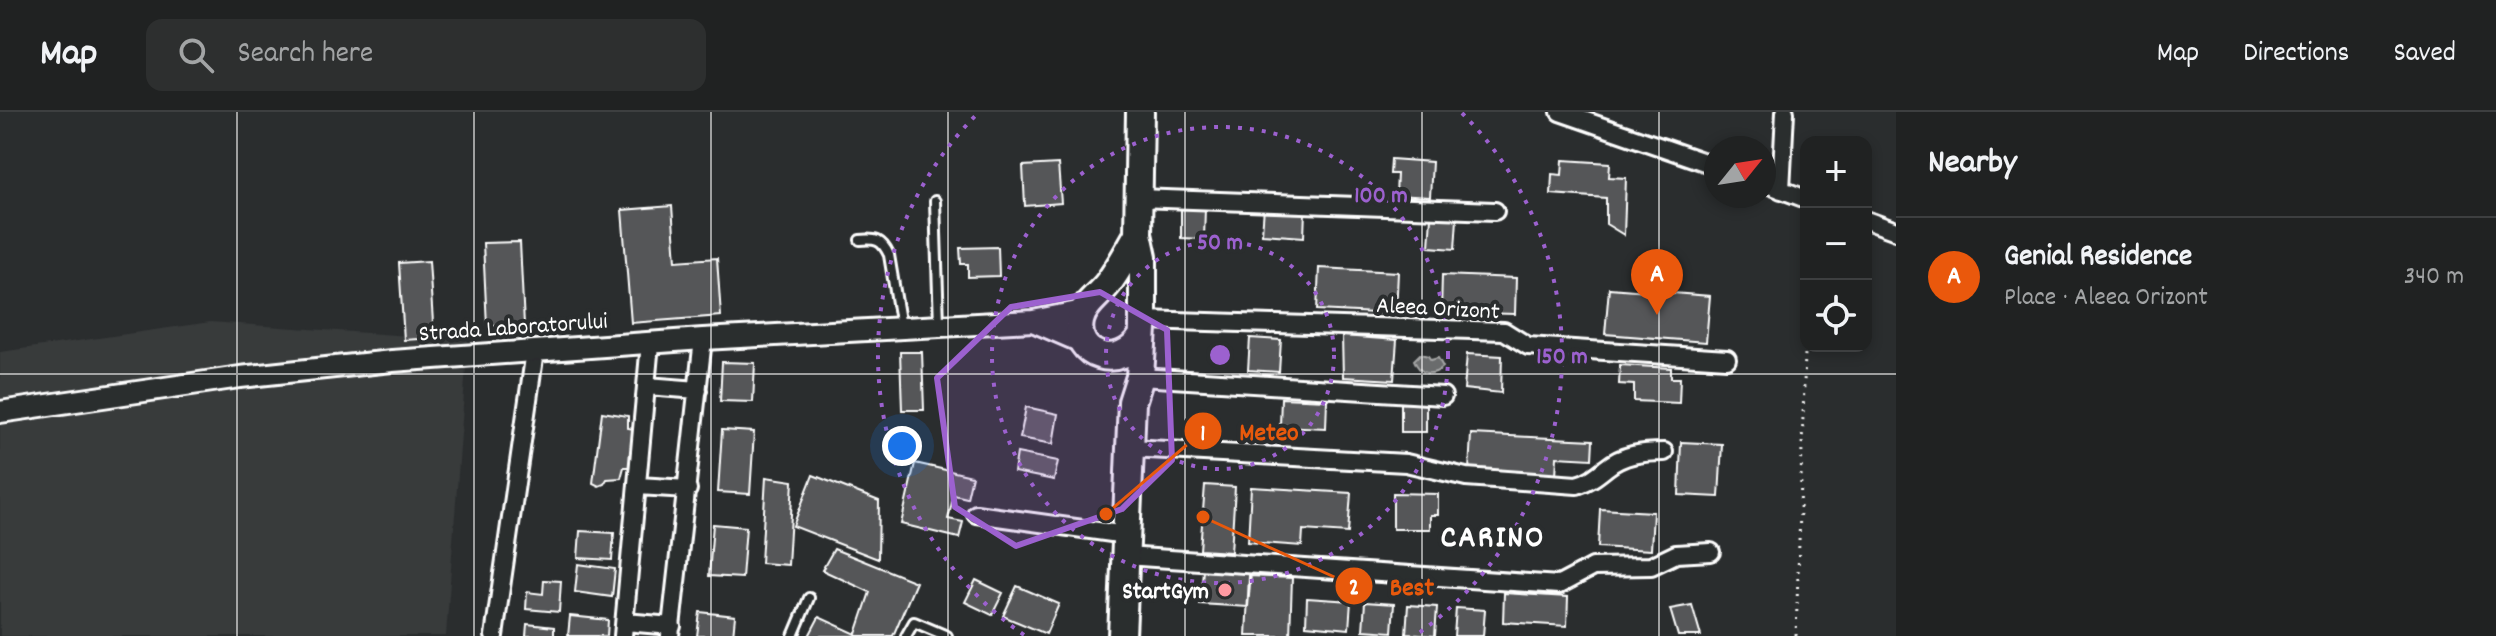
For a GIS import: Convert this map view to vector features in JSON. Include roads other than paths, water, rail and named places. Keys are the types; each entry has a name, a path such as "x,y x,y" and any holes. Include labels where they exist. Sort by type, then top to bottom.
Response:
{"main road":[{"path":"1122,636 1130,448 1142,325 1143,257 1138,234 1140,112"},
{"path":"1136,390 1094,350 1079,327 1090,304 1122,262 1138,234"},
{"path":"1090,304 1108,294 1129,299 1137,307 1142,325 1135,348 1126,354 1116,358 1094,350"}],"street":[{"path":"1560,112 1704,162"},
{"path":"1781,190 1785,112"},
{"path":"1776,188 1800,197"},
{"path":"1138,198 1495,211"},
{"path":"1872,222 1896,231"},
{"name":"Strada Laboratorului","path":"0,412 240,377 392,361 703,339 1033,321 1090,304"},
{"path":"1033,321 1094,350"},
{"name":"Aleea Orizont","path":"1142,325 1504,331 1528,346 1727,359"},
{"path":"650,343 624,629 671,631 703,339"},
{"path":"494,636 535,351"},
{"path":"647,386 698,390"},
{"path":"1136,390 1443,396"},
{"path":"1130,448 1406,463 1466,477 1577,485 1593,480 1622,457 1664,452"},
{"path":"638,486 688,489"},
{"path":"976,514 1126,546 1559,585 1593,567 1651,566 1676,554 1711,552"}],"lane":[{"path":"935,201 939,326"},
{"path":"860,240 875,239 884,244 889,255 901,328"},
{"path":"793,636 809,598"},
{"path":"906,636 914,622 947,636"}],"place":[{"name":"Genial Residence","path":"1657,315"},
{"name":"Meteo","path":"1106,514"},
{"name":"Best","path":"1203,517"},
{"name":"StartGym","path":"1225,590"}],"district":[{"name":"CARINO","path":"1493,535"}]}
